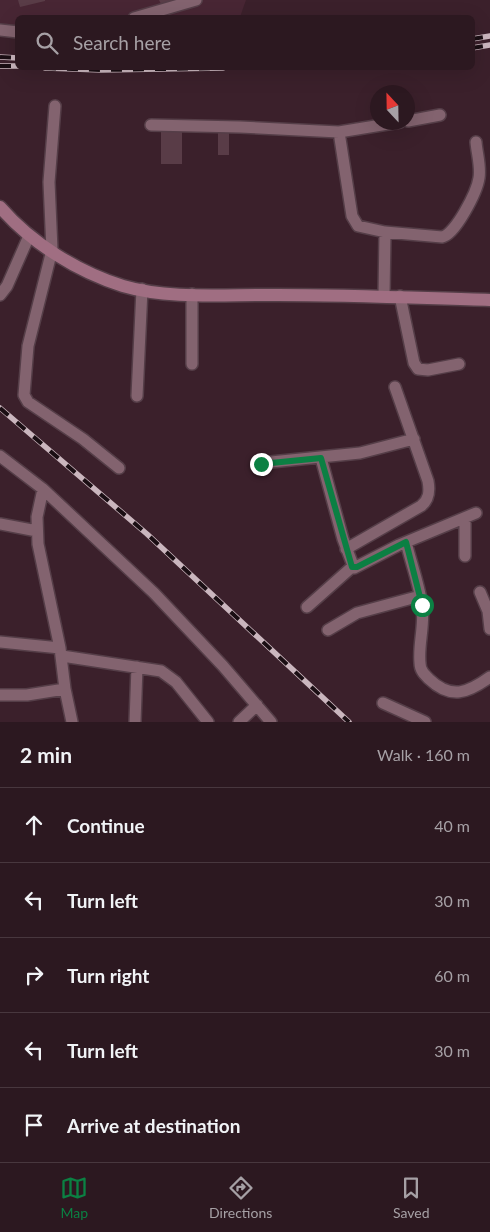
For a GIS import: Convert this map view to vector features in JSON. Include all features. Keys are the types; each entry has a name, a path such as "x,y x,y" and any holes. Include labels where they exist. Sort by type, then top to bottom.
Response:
{"street":[{"path":"144,15 196,0"},
{"path":"0,30 15,32"},
{"path":"55,106 49,182 52,250 28,346 24,395 28,402 83,439 119,468"},
{"path":"415,120 440,116"},
{"path":"151,125 339,132 370,127"},
{"path":"339,132 354,222 363,229 442,237 450,233 478,183 476,142"},
{"path":"0,207 29,236 88,274 125,286 192,294 400,296 490,300"},
{"path":"384,296 385,232"},
{"path":"0,295 7,286 29,236"},
{"path":"137,396 142,289"},
{"path":"192,294 192,364"},
{"path":"400,296 414,363 418,369 428,370 459,364"},
{"path":"346,548 426,502 429,487 395,387"},
{"path":"261,464 375,450 414,439"},
{"path":"0,456 44,489 154,593 211,652 270,722"},
{"path":"321,458 352,567"},
{"path":"44,489 39,503 37,531 40,557 61,652 65,688 72,722"},
{"path":"307,607 352,567 357,567 406,542 471,515 465,556"},
{"path":"0,524 37,531"},
{"path":"406,542 420,596 422,620 419,661 423,673 436,685 446,691 454,692 475,687 490,677"},
{"path":"480,592 488,611 490,629"},
{"path":"328,630 357,613 420,596"},
{"path":"0,642 161,671 169,675 208,722"},
{"path":"135,722 137,667"},
{"path":"0,695 27,695 65,688"},
{"path":"384,703 425,722"},
{"path":"239,722 257,705"}],"shaded area":[{"path":"0,0 246,0 241,15 15,15 15,26 0,23"}],"building":[{"path":"18,0 45,0 45,1 20,7"},
{"path":"159,0 172,0 174,4 163,8"},
{"path":"218,129 229,129 229,155 218,155"},
{"path":"161,132 182,132 182,164 161,164"}],"railway":[{"path":"475,38 490,36"},
{"path":"475,48 490,45"},
{"path":"0,57 15,58"},
{"path":"0,66 15,66"},
{"path":"0,408 147,534 349,722"}],"route":[{"path":"261,464 321,458 352,567 357,567 406,542 422,605"}]}
